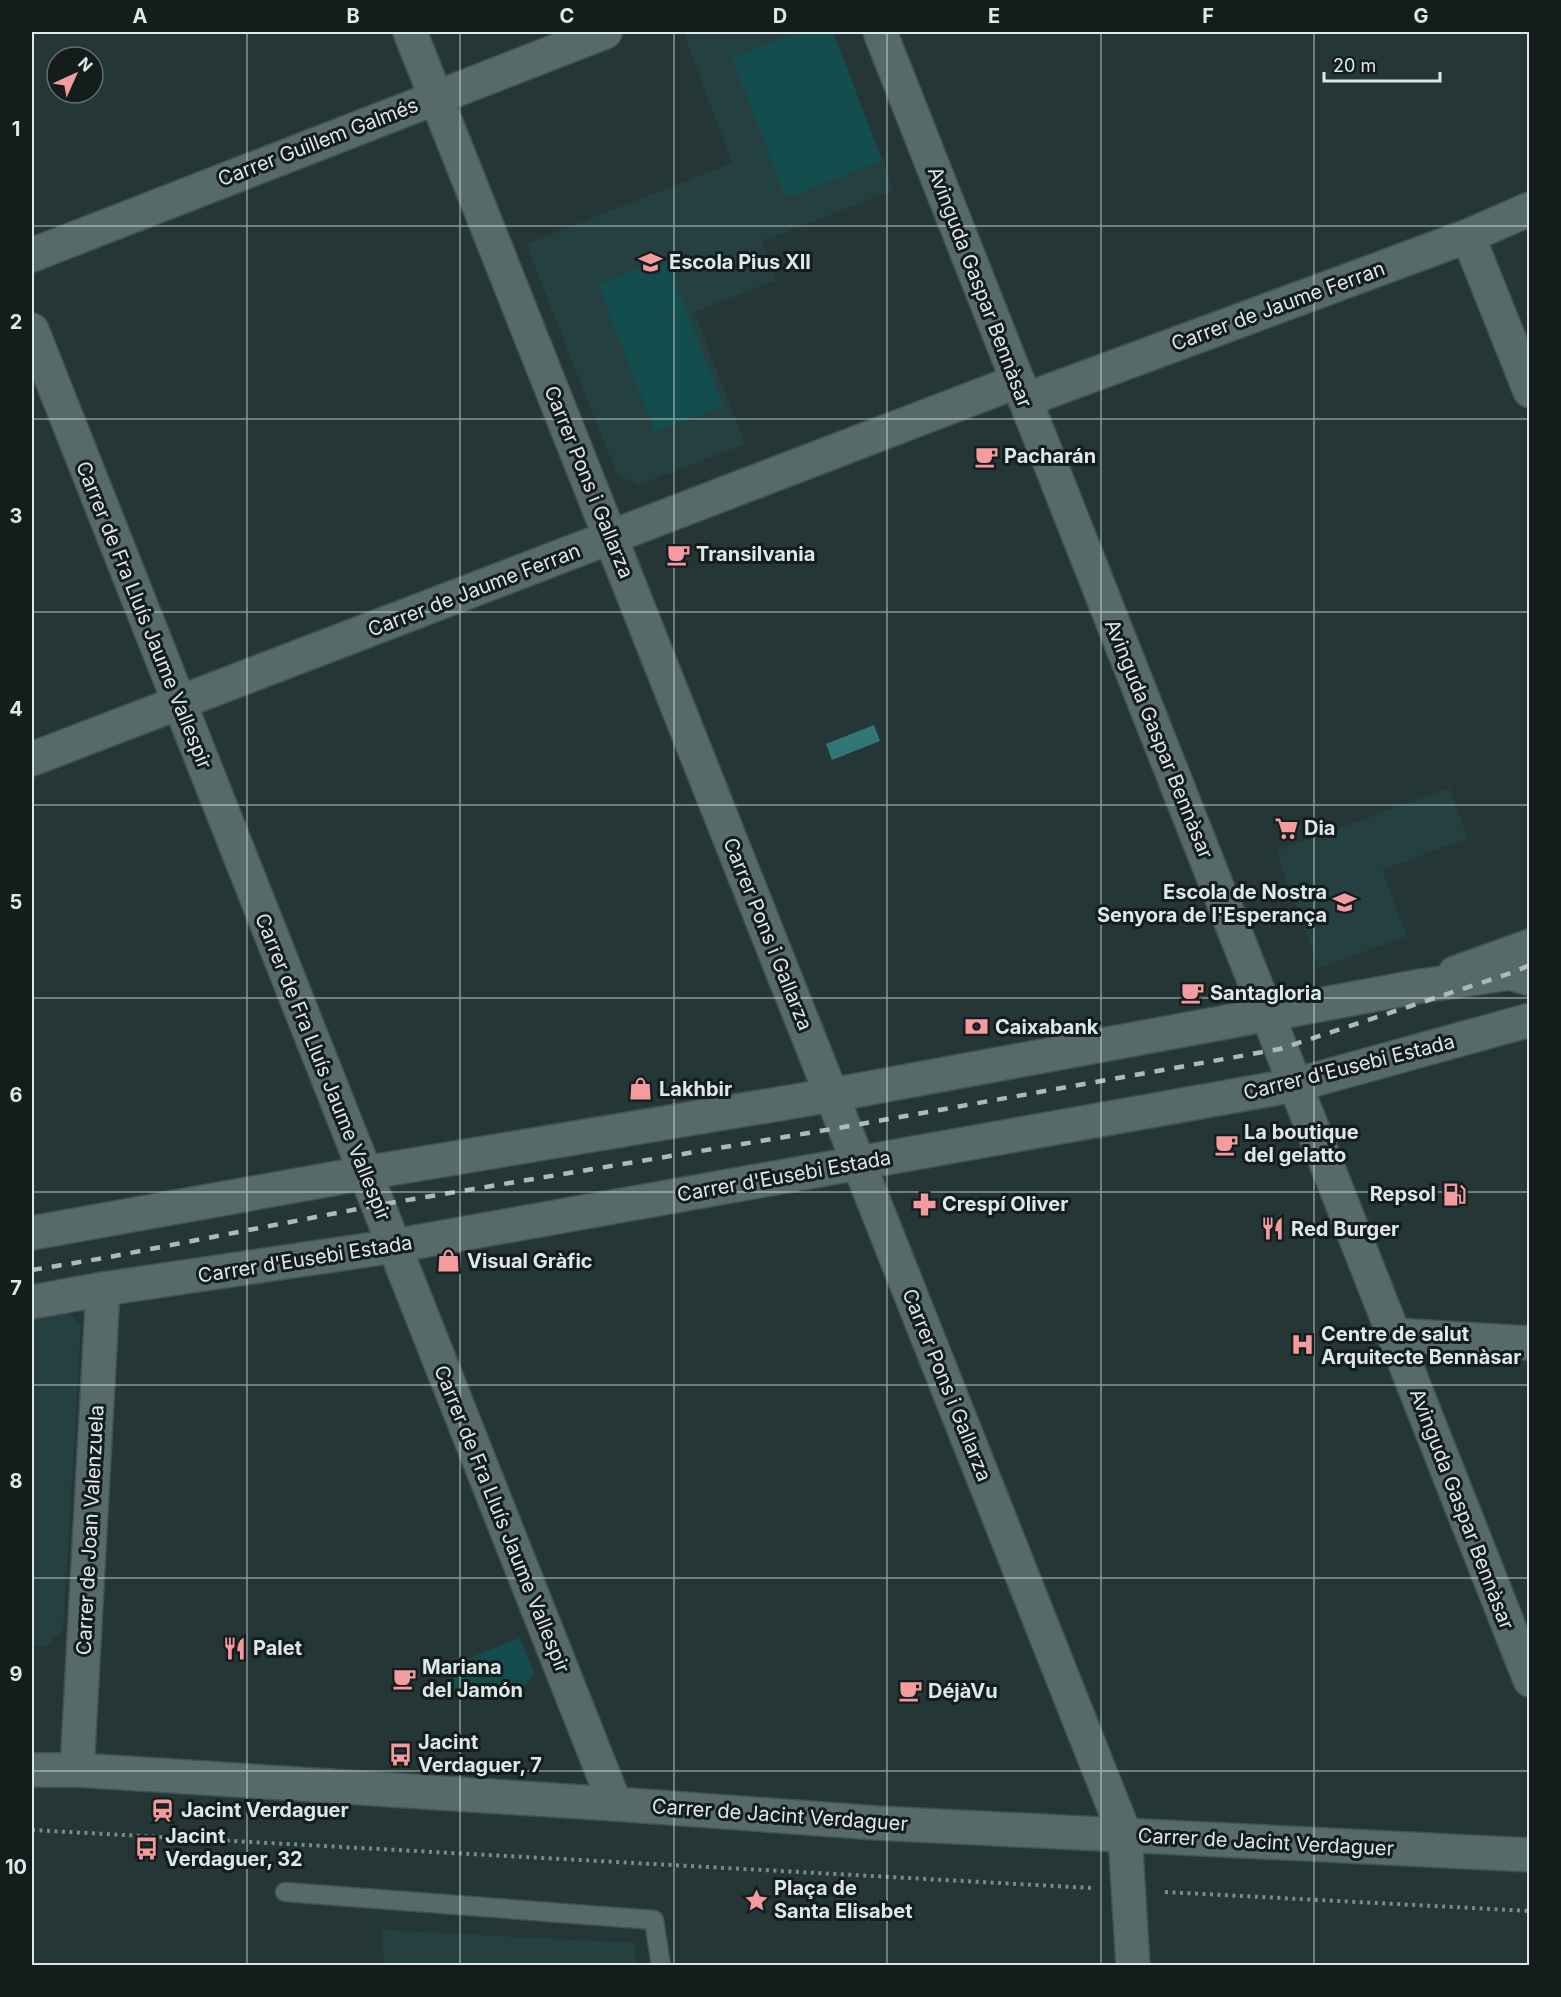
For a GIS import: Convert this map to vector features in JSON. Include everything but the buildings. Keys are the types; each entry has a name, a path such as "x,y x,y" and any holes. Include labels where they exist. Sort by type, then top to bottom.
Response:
{"street":[{"name":"Carrer Pons i Gallarza","path":"410,32 1125,1836 1133,1965"},
{"name":"Carrer Guillem Galmés","path":"32,255 435,96 605,32"},
{"name":"Avinguda Gaspar Bennàsar","path":"880,32 1530,1680"},
{"name":"Carrer de Jaume Ferran","path":"32,759 611,538 1021,391 1468,236 1530,209"},
{"path":"1468,236 1530,392"},
{"name":"Carrer de Fra Lluís Jaume Vallespir","path":"32,330 615,1804"},
{"path":"1421,986 1530,946"},
{"path":"32,1233 365,1173 832,1095 1421,986 1511,973 1530,978"},
{"name":"Carrer d'Eusebi Estada","path":"32,1302 103,1289 394,1246 1295,1085 1530,1020"},
{"name":"Carrer de Joan Valenzuela","path":"77,1770 103,1289"},
{"path":"1393,1335 1530,1343"},
{"name":"Carrer de Jacint Verdaguer","path":"32,1770 77,1770 877,1823 1530,1855"}],"lane":[{"path":"285,1892 654,1920 662,1965"}],"path":[{"path":"32,1830 1530,1911"}],"shaded area":[{"name":"Escola Pius XII","path":"683,32 833,32 894,190 762,241 776,280 694,312 745,444 639,485 617,475 526,244 732,163"},
{"path":"800,32 833,32 882,160 786,198 732,58"},
{"path":"666,258 723,406 655,432 598,284"},
{"path":"874,725 880,741 832,760 826,744"},
{"name":"Escola de Nostra Senyora de l'Esperança","path":"1449,788 1468,838 1382,870 1407,936 1319,968 1276,851"},
{"path":"68,1311 81,1327 63,1630 45,1647 32,1646 32,1317"},
{"path":"520,1638 534,1673 520,1692 453,1689 455,1664"},
{"path":"382,1930 634,1943 636,1965 384,1965"}],"railway":[{"path":"32,1270 378,1205 844,1127 1280,1049 1530,965"}],"place":[{"name":"Escola Pius XII","path":"651,262"},
{"name":"Pacharán","path":"986,456"},
{"name":"Transilvania","path":"678,554"},
{"name":"Dia","path":"1286,828"},
{"name":"Escola de Nostra Senyora de l'Esperança","path":"1345,903"},
{"name":"Santagloria","path":"1192,993"},
{"name":"Caixabank","path":"977,1027"},
{"name":"Lakhbir","path":"641,1089"},
{"name":"La boutique del gelatto","path":"1226,1144"},
{"name":"Repsol","path":"1454,1194"},
{"name":"Crespí Oliver","path":"924,1204"},
{"name":"Red Burger","path":"1273,1229"},
{"name":"Visual Gràfic","path":"449,1261"},
{"name":"Centre de salut Arquitecte Bennàsar","path":"1303,1345"},
{"name":"Palet","path":"235,1648"},
{"name":"Mariana del Jamón","path":"404,1679"},
{"name":"DéjàVu","path":"910,1691"},
{"name":"Jacint Verdaguer, 7","path":"400,1754"},
{"name":"Jacint Verdaguer","path":"163,1810"},
{"name":"Jacint Verdaguer, 32","path":"147,1848"},
{"name":"Plaça de Santa Elisabet","path":"756,1900"}]}
